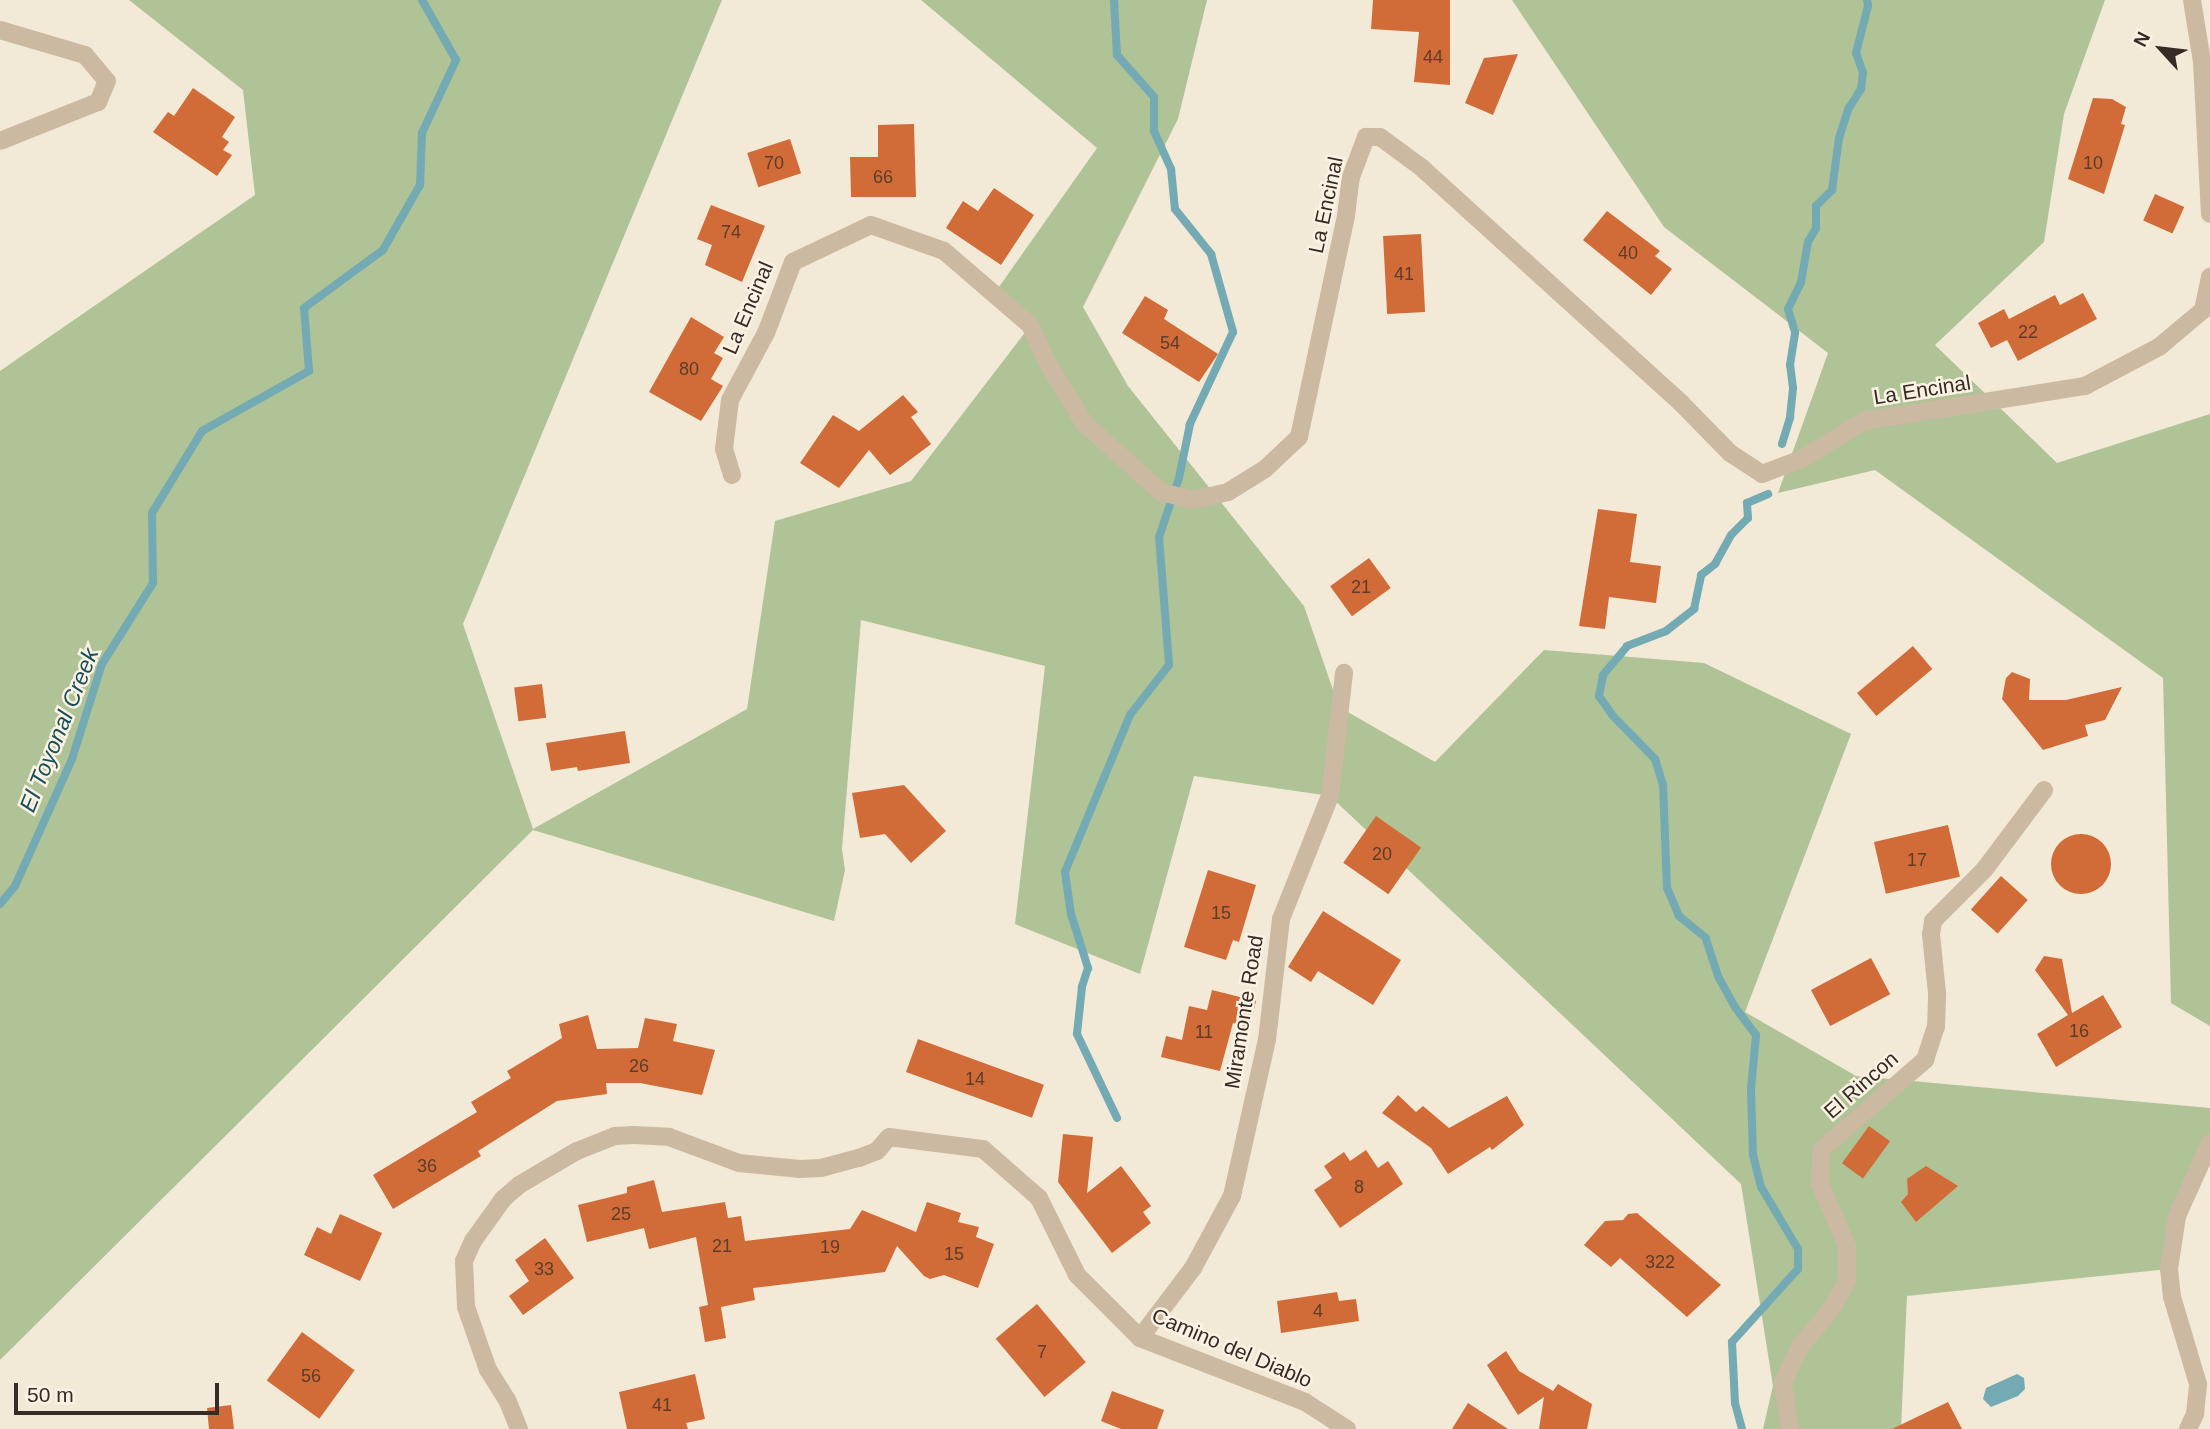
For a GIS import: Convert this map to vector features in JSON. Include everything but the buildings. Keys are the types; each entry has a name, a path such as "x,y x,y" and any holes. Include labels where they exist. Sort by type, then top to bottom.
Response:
{"street":[{"path":"2192,0 2202,62 2210,214"},
{"path":"0,30 85,55 107,81 98,102 0,141"},
{"name":"La Encinal","path":"732,475 724,449 730,400 766,333 793,262 871,225 944,251 1030,326 1046,360 1084,423 1160,492 1193,500 1228,492 1265,470 1299,438 1346,216 1351,177 1366,137 1380,137 1422,168 1682,404 1730,453 1762,474 1802,459 1864,421 2085,386 2159,347 2203,310 2210,277"},
{"name":"Miramonte Road","path":"1140,1338 1193,1268 1232,1196 1267,1040 1281,919 1330,796 1344,673"},
{"name":"El Rincon","path":"1790,1429 1783,1383 1800,1347 1832,1308 1847,1281 1847,1246 1820,1184 1821,1150 1925,1060 1936,1027 1937,993 1931,934 1933,920 1984,870 2044,790"},
{"name":"Camino del Diablo","path":"519,1429 507,1400 488,1370 466,1307 464,1261 473,1241 503,1199 519,1185 577,1151 615,1136 669,1137 739,1163 800,1169 821,1168 859,1158 877,1151 889,1137 983,1149 1040,1198 1077,1275 1140,1338 1305,1402 1347,1429"},
{"path":"2195,1424 2198,1384 2172,1297 2169,1269 2177,1216 2210,1143"}],"green space":[{"path":"129,0 722,0 463,624 533,829 747,709 775,521 911,481 1030,326 994,294 1097,148 921,0 1207,0 1178,119 1083,307 1128,386 1304,606 1339,707 1435,762 1544,650 1704,663 1851,734 1745,1012 1856,1076 2210,1108 2210,1143 2169,1269 1907,1296 1901,1429 1763,1429 1773,1386 1741,1184 1330,796 1194,776 1140,974 1015,924 1045,666 861,620 842,849 845,870 834,921 533,830 0,1360 0,371 255,195 243,90"},
{"path":"1512,0 2105,0 2064,114 2044,242 1935,345 2057,463 2210,414 2210,1026 2171,1003 2163,678 1875,470 1778,493 1828,353 1664,227"}],"water":[{"path":"2017,1374 2024,1378 2025,1389 2018,1396 1991,1407 1983,1399 1986,1388"}],"waterway":[{"name":"El Toyonal Creek","path":"0,904 15,886 72,759 102,664 153,583 152,513 202,431 309,371 304,308 383,250 420,185 422,133 456,60 422,0"},
{"path":"1114,0 1117,55 1154,97 1154,131 1171,169 1175,209 1211,254 1233,332 1190,424 1179,478 1159,537 1169,665 1130,715 1065,872 1071,914 1088,968 1082,987 1077,1034 1117,1118"},
{"name":"El Toyonal Creek","path":"1782,444 1790,417 1793,388 1790,365 1795,332 1788,309 1801,282 1808,242 1816,228 1816,206 1832,190 1839,138 1849,108 1861,89 1863,73 1856,53 1868,6 1867,0"},
{"name":"El Toyonal Creek","path":"1742,1429 1735,1403 1732,1342 1798,1269 1798,1249 1761,1187 1753,1154 1751,1089 1756,1035 1735,1007 1718,976 1706,938 1679,916 1667,888 1663,785 1655,759 1613,716 1599,696 1603,675 1627,646 1666,631 1694,609 1701,575 1715,564 1731,535 1748,518 1747,503 1768,494"}]}
